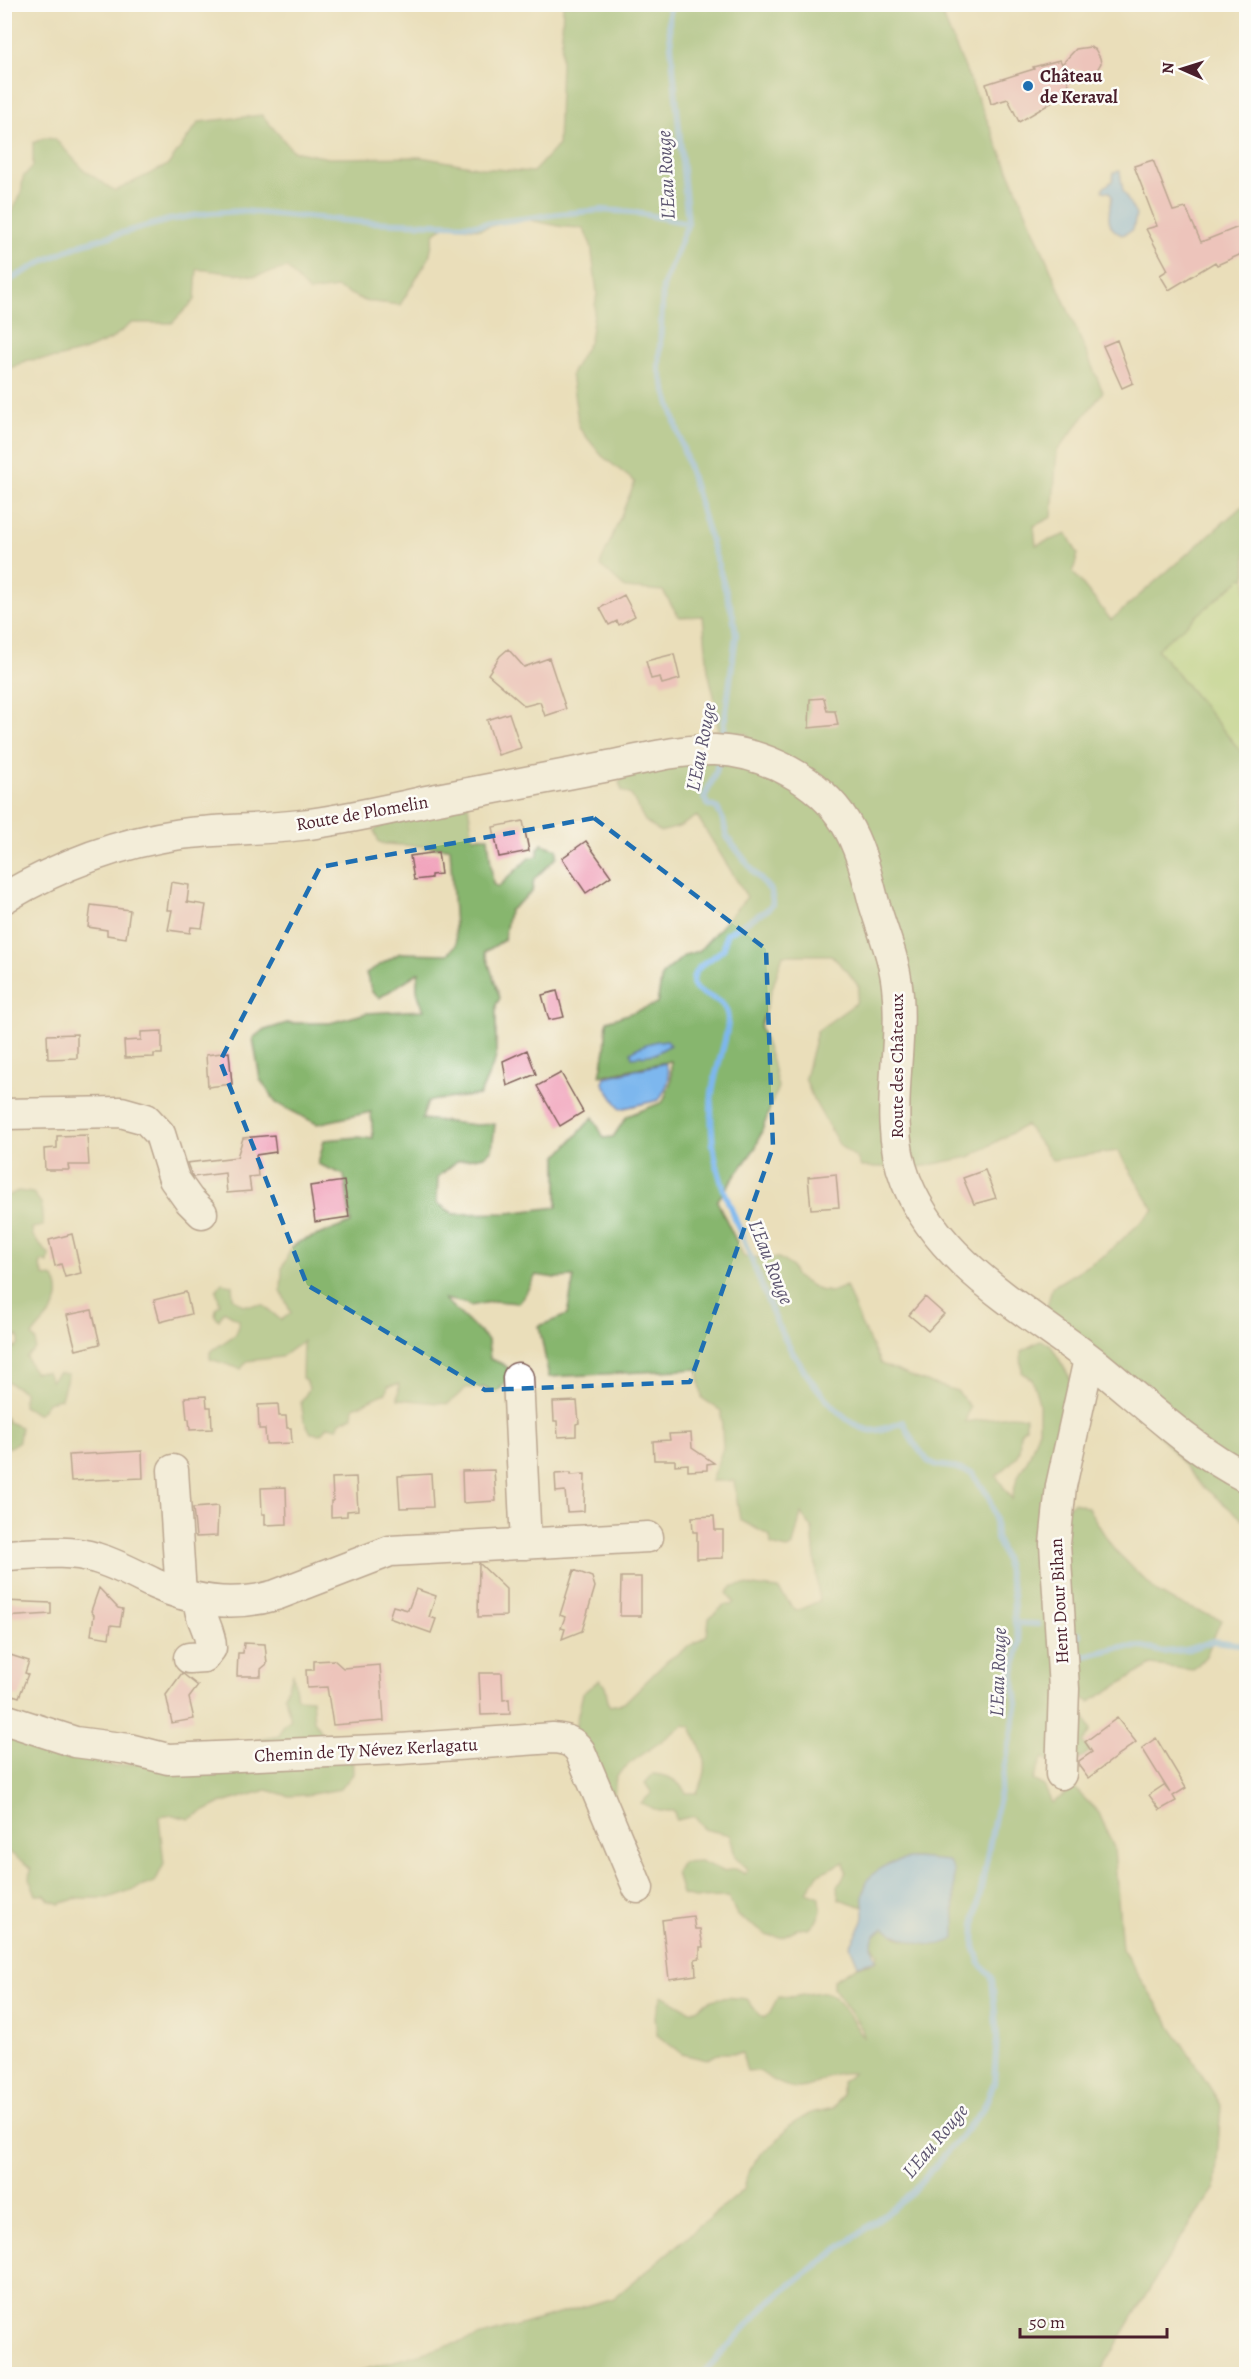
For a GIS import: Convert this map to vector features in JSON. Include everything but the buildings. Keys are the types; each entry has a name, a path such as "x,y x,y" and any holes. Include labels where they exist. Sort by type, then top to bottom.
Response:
{"street":[{"name":"Route de Plomelin","path":"4,898 72,863 139,842 188,834 316,823 647,758 694,751 723,751"},
{"name":"Route des Châteaux","path":"723,751 764,760 800,778 825,797 855,841 897,981 899,1017 895,1124 901,1167 916,1202 942,1239 973,1271 1203,1450 1246,1477"},
{"path":"4,1114 121,1112 146,1119 160,1134 174,1179 202,1213"},
{"name":"Hent Dour Bihan","path":"1061,1774 1064,1689 1055,1544 1061,1486 1089,1359"},
{"path":"518,1378 526,1544"},
{"path":"174,1470 190,1597 209,1632 211,1648 204,1657 189,1658"},
{"path":"4,1555 56,1553 95,1557 190,1597 231,1602 261,1599 390,1551 648,1537"},
{"name":"Chemin de Ty Névez Kerlagatu","path":"4,1719 75,1742 129,1749 168,1759 564,1739 580,1751 638,1888"}],"highlighted area":[{"path":"594,818 766,949 773,1147 690,1382 485,1390 307,1285 220,1061 320,867"}],"green space":[{"path":"563,5 938,5 1103,392 1057,451 1052,517 1034,526 1036,545 1067,534 1078,554 1073,572 1111,620 1246,503 1246,577 1157,649 1246,758 1246,1522 1201,1485 1133,1405 1046,1311 1052,1287 1105,1255 1154,1210 1118,1151 1052,1160 1026,1125 969,1157 919,1167 861,1167 857,1158 840,1146 812,1097 805,1078 817,1031 856,1003 859,987 831,955 783,955 760,1027 778,1087 756,1147 717,1201 744,1257 779,1258 791,1266 796,1277 819,1290 831,1292 846,1286 861,1324 881,1364 920,1380 957,1391 970,1407 965,1422 1009,1416 1026,1417 1026,1427 1020,1433 1018,1454 996,1476 1012,1499 1017,1478 1029,1457 1039,1429 1039,1403 1032,1379 1022,1373 1021,1351 1040,1341 1050,1344 1072,1381 1062,1509 1075,1502 1088,1508 1113,1548 1157,1592 1173,1601 1221,1620 1206,1656 1193,1670 1151,1665 1090,1702 1074,1695 1072,1713 1085,1717 1091,1731 1083,1742 1089,1751 1064,1773 1043,1757 1033,1780 1044,1786 1052,1803 1074,1788 1099,1813 1114,1848 1122,1949 1221,2105 1215,2188 1175,2246 1099,2374 349,2374 614,2298 744,2189 749,2170 760,2154 773,2145 789,2126 811,2113 834,2108 842,2095 842,2082 853,2073 836,2074 812,2085 798,2088 777,2082 759,2071 747,2072 742,2053 719,2053 707,2060 682,2054 657,2035 655,2017 662,1995 690,2011 716,1999 732,1997 747,1999 764,2018 778,1997 826,1993 833,1996 845,2009 864,2038 862,2029 833,1987 833,1980 858,1966 876,1962 878,1954 871,1943 875,1934 884,1927 899,1938 933,1945 948,1861 915,1858 864,1896 863,1907 839,1899 838,1886 846,1872 844,1862 818,1874 807,1892 820,1897 821,1911 816,1922 809,1928 797,1929 781,1937 768,1936 737,1915 728,1897 695,1898 682,1895 676,1872 682,1862 700,1861 723,1871 736,1869 745,1874 748,1870 735,1857 730,1835 704,1829 695,1816 676,1820 674,1811 659,1811 641,1803 652,1793 645,1783 653,1774 672,1779 686,1793 697,1793 702,1783 705,1766 702,1752 691,1727 684,1725 629,1764 616,1776 614,1797 573,1736 583,1693 599,1680 605,1685 609,1706 624,1703 668,1660 707,1635 709,1618 725,1605 731,1605 734,1602 727,1593 733,1586 778,1589 796,1611 819,1601 812,1528 801,1513 793,1546 787,1549 771,1545 770,1536 740,1520 734,1481 711,1481 723,1448 721,1411 702,1398 698,1369 549,1377 539,1326 567,1315 574,1277 555,1278 536,1275 518,1303 495,1301 470,1306 444,1299 488,1340 490,1359 504,1365 511,1372 512,1376 496,1393 486,1388 466,1388 448,1404 398,1399 399,1384 388,1386 386,1393 354,1407 353,1416 340,1422 337,1428 328,1426 322,1434 311,1433 304,1420 301,1402 309,1389 307,1382 302,1378 303,1341 281,1357 247,1361 241,1369 210,1359 210,1352 236,1334 239,1320 224,1311 219,1320 215,1316 216,1308 220,1304 216,1290 222,1283 232,1285 233,1298 243,1305 263,1305 281,1320 291,1313 281,1291 282,1268 291,1248 299,1242 351,1223 344,1175 318,1164 324,1140 358,1137 373,1139 371,1112 317,1124 276,1103 260,1079 253,1038 262,1031 287,1023 330,1023 367,1013 424,1010 417,991 419,972 379,998 372,992 366,973 400,953 448,954 456,945 450,848 385,844 379,842 374,830 386,824 468,804 473,837 488,837 493,884 498,887 529,858 538,856 538,849 542,844 557,849 557,857 534,879 532,892 509,911 504,940 485,952 500,998 496,1005 496,1058 480,1095 428,1101 422,1119 476,1125 495,1124 492,1150 484,1156 457,1161 438,1177 437,1203 454,1214 508,1213 557,1207 557,1157 593,1117 604,1138 613,1137 627,1116 663,1102 671,1081 671,1061 600,1076 607,1021 657,1004 662,975 685,955 699,951 747,897 697,816 679,827 660,832 645,821 631,795 622,791 619,782 636,771 713,760 741,770 748,734 718,730 708,671 703,616 679,617 663,591 625,588 600,565 635,482 602,456 579,428 571,374 590,340 597,293 591,245 583,228 563,227 520,218 480,229 445,225 434,234 429,258 400,305 365,301 337,288 309,292 287,268 255,276 197,269 195,300 172,323 132,323 110,340 83,351 57,358 28,360 5,371 5,225 21,194 23,177 33,166 33,143 44,138 55,139 84,170 115,191 168,165 199,122 262,115 293,151 329,158 421,157 482,168 533,172 558,145"},
{"path":"1246,577 1246,758 1156,648"},
{"path":"18,1191 33,1193 41,1203 43,1226 32,1228 33,1236 49,1254 48,1263 42,1261 40,1266 44,1276 54,1278 58,1287 57,1303 32,1336 36,1341 35,1349 26,1357 34,1372 47,1372 51,1381 58,1373 68,1374 61,1399 47,1402 43,1410 37,1414 23,1406 24,1392 5,1380 5,1350 19,1344 19,1336 5,1338 5,1197"},
{"path":"5,1416 8,1422 21,1427 19,1441 9,1448 5,1446"},
{"path":"293,1674 297,1698 312,1699 314,1720 322,1735 349,1736 352,1743 353,1774 341,1789 289,1796 267,1790 219,1804 189,1819 173,1815 159,1817 164,1864 155,1882 108,1898 78,1898 59,1904 49,1900 45,1895 36,1895 30,1880 31,1868 5,1849 4,1732 113,1766 279,1736 283,1725 291,1719 284,1695"}],"water":[{"path":"1120,171 1123,191 1136,215 1133,230 1122,235 1116,232 1110,224 1112,196 1110,192 1103,191 1103,188 1112,181 1114,172"},
{"path":"667,1040 670,1045 655,1054 632,1057 631,1052 639,1047"},
{"path":"665,1063 669,1078 659,1100 620,1109 603,1083 605,1077"},
{"path":"915,1858 948,1861 954,1871 955,1938 947,1942 928,1945 900,1937 884,1928 875,1935 872,1942 876,1960 858,1965 850,1946 864,1918 865,1887 874,1873 881,1868 897,1861"}],"waterway":[{"name":"L'Eau Rouge","path":"670,4 669,24 688,223 663,287 659,368 733,615 736,635 722,743"},
{"path":"4,283 82,244 169,220 209,213 242,211 361,222 476,225 602,210 632,212 688,223"},
{"name":"L'Eau Rouge","path":"702,2374 771,2300 910,2195 983,2110 994,2083 997,2037 992,1978 979,1961 974,1946 975,1920 1017,1703 1013,1675 1020,1642 1015,1623 1013,1593 1005,1560 996,1537 995,1518 989,1497 972,1473 928,1461 913,1442 903,1422 881,1430 868,1430 847,1419 818,1389 802,1368 782,1334 726,1196 714,1149 711,1098 728,1020 722,1004 698,991 694,987 693,980 697,970 724,948 726,934 767,910 773,903 771,891 727,837 717,808 708,805 704,798 716,772 719,759"},
{"path":"1015,1623 1038,1624"},
{"path":"1079,1634 1076,1652 1083,1656 1118,1648 1143,1647 1163,1652 1186,1650 1213,1641 1246,1645"}],"place":[{"name":"Château de Keraval","path":"1028,86"}]}
